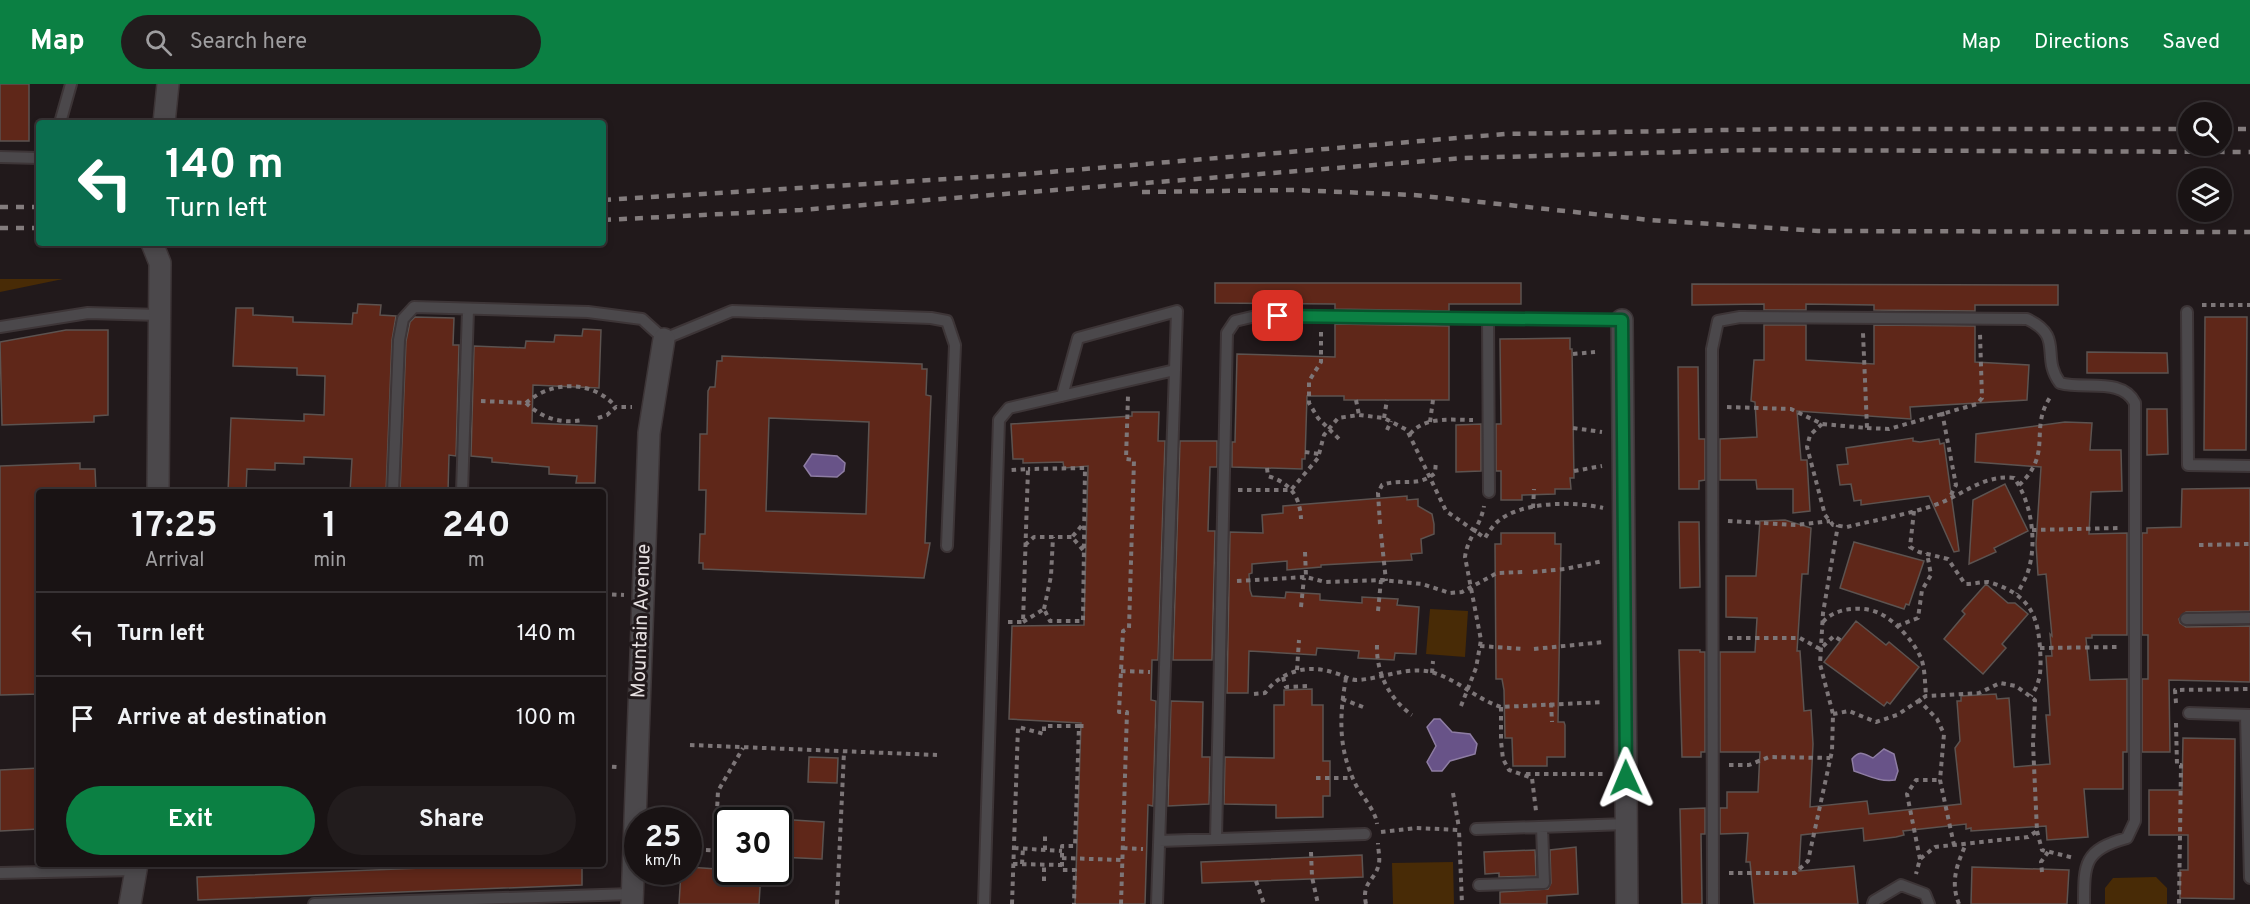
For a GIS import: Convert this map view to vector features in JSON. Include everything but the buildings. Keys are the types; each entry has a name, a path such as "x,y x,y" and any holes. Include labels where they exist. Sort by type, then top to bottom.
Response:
{"street":[{"path":"164,120 168,84"},
{"path":"153,246 160,263 158,489"},
{"path":"160,263 168,246"},
{"path":"1622,320 1627,904"},
{"name":"Mountain Avenue","path":"632,899 649,433 664,339"},
{"path":"130,904 136,867"}],"lane":[{"path":"61,120 71,84"},
{"path":"0,157 36,158"},
{"path":"393,489 399,340 403,319 414,307 588,312 642,319 664,339 732,311 931,318 948,321 955,345 947,546"},
{"path":"462,489 468,310"},
{"path":"1062,396 1078,338 1177,311 1157,904"},
{"path":"0,327 88,312 160,315"},
{"path":"2187,312 2188,465 2250,466"},
{"path":"1215,839 1227,333 1235,321 1256,316 1622,320"},
{"path":"1713,904 1712,349 1719,321 1740,317 2027,319 2043,327 2049,337 2054,374 2060,383 2120,388 2131,393 2136,403 2136,821 2127,838 2110,843 2090,857 2085,874 2085,904"},
{"path":"1488,318 1489,492"},
{"path":"984,904 999,420 1009,408 1175,370"},
{"path":"2186,619 2250,618"},
{"path":"2189,713 2248,715 2250,878"},
{"path":"1476,829 1627,824"},
{"path":"1479,885 1544,882 1540,827"},
{"path":"1159,841 1365,834"},
{"path":"0,873 136,867"},
{"path":"1874,904 1874,901 1901,885 1925,894 1929,904"},
{"path":"314,904 632,899"}],"path":[{"path":"2187,312 2187,305 2250,305"},
{"path":"1321,317 1321,362 1310,381 1309,403 1318,418 1340,440"},
{"path":"1863,318 1867,428"},
{"path":"1712,406 1791,409 1822,424 1888,429 1977,404 1982,398 1979,318"},
{"path":"1573,354 1595,352"},
{"path":"1121,904 1127,712 1119,712 1123,631 1129,628 1134,460 1126,459 1128,382"},
{"path":"2019,485 2032,473 2040,457 2041,410 2060,383"},
{"path":"526,403 538,392 570,386 598,392 616,407 633,407"},
{"path":"465,400 526,403 539,416 571,422 582,420"},
{"path":"1356,400 1359,415"},
{"path":"1384,418 1387,400"},
{"path":"1430,422 1432,400"},
{"path":"598,418 607,416 616,407"},
{"path":"1942,412 1956,485 1950,498"},
{"path":"1291,490 1319,454 1324,435 1338,418 1359,415 1384,418 1410,434 1446,511 1485,538 1497,522 1556,502 1582,503 1604,509"},
{"path":"1410,434 1418,424 1488,420"},
{"path":"1387,430 1391,421"},
{"path":"1822,424 1810,435 1807,447 1824,515 1838,525 1847,527 1934,506 1984,481 2000,476 2014,478 2019,485 2032,530 2030,568 2017,594"},
{"path":"1574,428 1603,432"},
{"path":"1305,452 1319,454"},
{"path":"1380,524 1377,494 1382,484 1394,480 1410,483 1423,482 1437,467 1436,461"},
{"path":"1574,471 1603,466"},
{"path":"997,471 1087,468 1083,621 1050,621 1044,609 1051,576 1053,537"},
{"path":"1266,468 1268,476 1284,480 1297,495 1301,519"},
{"path":"1023,622 1028,469"},
{"path":"1533,508 1534,489"},
{"path":"1223,490 1291,490"},
{"path":"1461,706 1468,691 1480,646 1465,557 1467,546 1475,533 1489,492"},
{"path":"1914,511 1910,547 1948,559 1965,584 1987,582 2017,594 2030,606 2039,628 2040,648 2039,684 2031,696"},
{"path":"1712,521 1764,521 1796,525 1830,521"},
{"path":"1072,537 1084,522"},
{"path":"1713,872 1795,873 1808,861 1830,758 1833,714 1820,664 1822,623 1838,525"},
{"path":"2032,530 2136,528"},
{"path":"1026,530 1034,537 1072,537 1084,551"},
{"path":"1381,534 1386,581"},
{"path":"1025,546 1034,537"},
{"path":"2199,545 2250,544"},
{"path":"1301,607 1305,578 1305,552"},
{"path":"1896,627 1918,618 1922,590 1931,575 1926,553"},
{"path":"1533,572 1565,569 1604,561"},
{"path":"1221,581 1305,578 1325,582 1381,580 1422,584 1450,593 1471,587 1497,573 1523,572"},
{"path":"1378,611 1381,580"},
{"path":"606,594 625,595"},
{"path":"1008,633 1008,621 1023,622 1044,609"},
{"path":"1822,623 1829,614 1845,609 1879,613 1896,627 1922,659 1926,696"},
{"path":"1821,649 1834,636 1843,642"},
{"path":"1713,638 1800,638 1821,649"},
{"path":"1297,670 1299,640"},
{"path":"1534,649 1605,642"},
{"path":"1377,645 1377,659 1382,676 1398,706 1412,715"},
{"path":"1480,646 1524,649"},
{"path":"2040,648 2136,646"},
{"path":"1432,673 1433,661"},
{"path":"1254,694 1265,693 1274,681 1297,670 1316,668 1357,680 1432,673 1451,679 1468,691 1501,708 1551,703 1606,702"},
{"path":"1121,671 1166,672"},
{"path":"1283,677 1286,687 1307,686"},
{"path":"1346,678 1339,722 1342,741 1352,778 1377,819 1379,863 1366,883 1366,904"},
{"path":"1833,714 1849,711 1876,722 1897,715 1918,699 1926,696 1979,693 2000,683 2016,686 2035,700 2032,744 2037,831 2042,850 2070,858 2090,857"},
{"path":"2176,709 2175,690 2250,689"},
{"path":"1342,699 1363,707"},
{"path":"1918,699 1937,719 1944,734 1940,780 1954,845"},
{"path":"1551,703 1552,722"},
{"path":"1501,708 1503,759 1509,770 1526,774 1607,774"},
{"path":"2176,719 2177,765 2181,765 2179,904"},
{"path":"1012,904 1018,727 1044,734 1044,726 1088,726"},
{"path":"1074,904 1075,870 1062,870 1062,846 1075,846 1078,726"},
{"path":"690,745 937,755"},
{"path":"717,807 718,791 743,748"},
{"path":"837,904 844,752"},
{"path":"1713,765 1749,765 1769,757 1830,758"},
{"path":"606,766 618,766"},
{"path":"1526,774 1532,778 1535,787 1540,827"},
{"path":"1316,778 1352,778"},
{"path":"1912,889 1920,859 1907,794 1916,780 1940,780"},
{"path":"1453,793 1459,830 1462,904"},
{"path":"1377,833 1416,828 1459,830"},
{"path":"1920,859 1935,847 2028,837 2037,831"},
{"path":"1045,833 1045,850"},
{"path":"1310,836 1312,877 1318,904"},
{"path":"1959,904 1955,893 1956,866 1966,843"},
{"path":"1014,848 1062,850"},
{"path":"1022,864 1023,848"},
{"path":"2042,872 2041,862 2048,852"},
{"path":"1062,858 1122,860"},
{"path":"1013,864 1062,865"},
{"path":"1044,865 1044,881"},
{"path":"1256,881 1264,904"}],"shaded area":[{"path":"0,279 63,279 0,292"},
{"path":"812,454 837,456 845,463 844,471 837,477 811,476 804,466"},
{"path":"1430,609 1468,611 1465,657 1426,654"},
{"path":"1434,719 1440,719 1452,732 1470,734 1477,744 1475,754 1450,761 1442,771 1432,771 1427,762 1436,746 1427,727"},
{"path":"1884,749 1894,754 1898,771 1895,780 1879,779 1854,771 1852,759 1857,754 1862,753 1873,758"},
{"path":"1453,862 1454,904 1393,904 1392,863"},
{"path":"2156,877 2167,888 2167,904 2105,904 2105,888 2113,878"}],"railway":[{"path":"606,200 1013,175 1505,134 1782,129 2178,129"},
{"path":"2232,129 2250,129"},
{"path":"606,220 801,210 1464,158 1750,150 2250,152"},
{"path":"1142,192 1294,190 1414,195 1650,220 1818,231 2250,232"},
{"path":"0,207 36,207"},
{"path":"0,228 36,228"}],"route":[{"path":"1278,316 1622,320 1626,778"}]}
